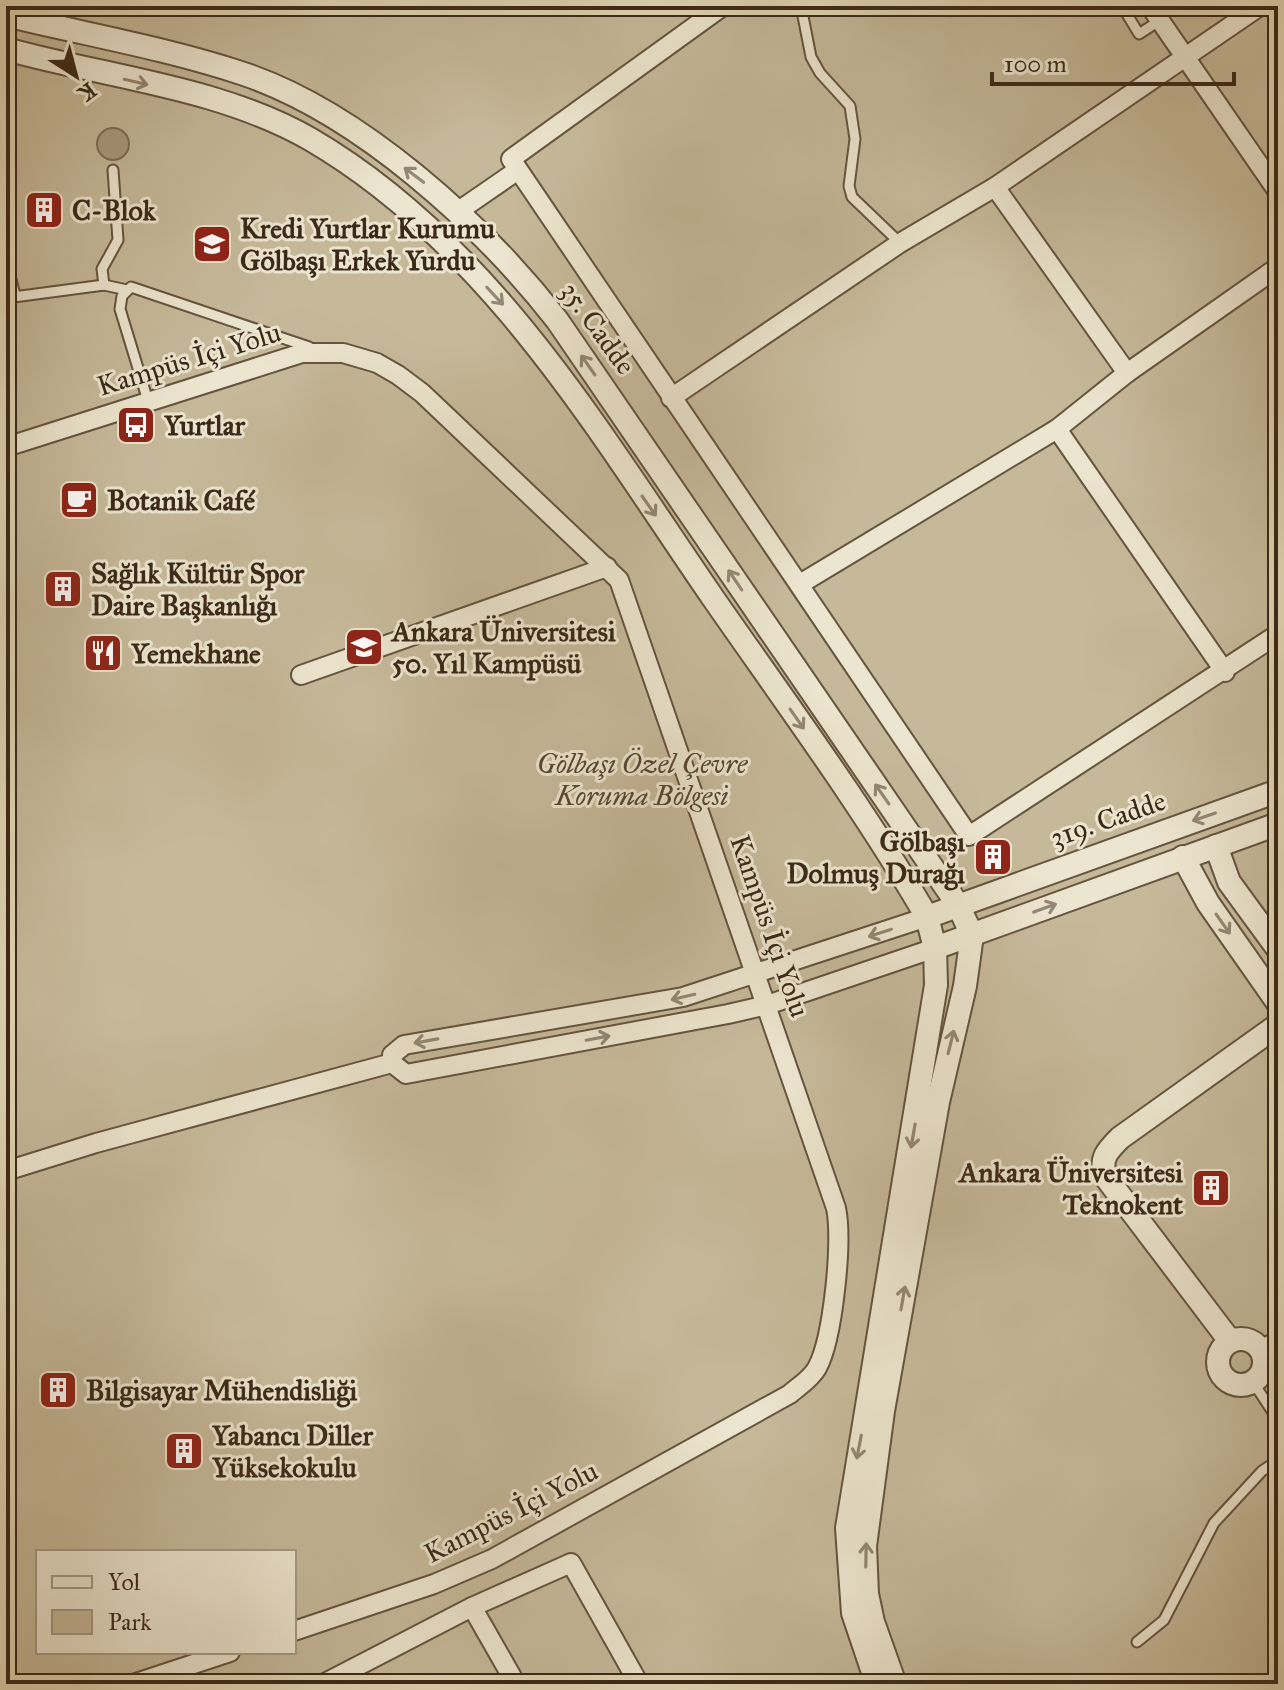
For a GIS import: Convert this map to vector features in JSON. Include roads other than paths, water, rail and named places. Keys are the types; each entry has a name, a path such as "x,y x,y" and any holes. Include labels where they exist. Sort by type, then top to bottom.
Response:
{"street":[{"path":"723,6 511,159 969,836 1225,672 1278,634"},
{"path":"671,398 900,243 995,187 1260,6"},
{"path":"1154,13 1278,192"},
{"name":"35. Cadde","path":"6,15 201,62 267,83 375,145 460,210 519,272 557,320 958,905 972,935"},
{"path":"6,49 190,94 256,114 312,140 360,173 432,231 514,317 565,384 818,749 927,917 935,948 936,985 847,1528 853,1613 877,1684"},
{"path":"460,210 518,170"},
{"path":"995,187 1127,373"},
{"path":"800,584 1057,429 1127,373 1278,267"},
{"name":"Kampüs İçi Yolu","path":"6,447 283,358 323,352 343,353 377,363 422,393 619,580 633,611 841,1229 841,1252 817,1367 790,1394 492,1559 434,1584 296,1630"},
{"path":"1057,429 1225,672"},
{"path":"301,675 607,567"},
{"name":"319. Cadde","path":"927,917 1278,791"},
{"path":"392,1063 406,1074 421,1072 767,1005 972,935 1278,824"},
{"path":"1216,846 1229,882 1278,949"},
{"path":"1183,857 1208,903 1278,1003"},
{"path":"392,1063 392,1055 404,1045 683,997 927,917"},
{"path":"895,1684 867,1594 865,1546 871,1485 938,1102 965,986 972,935"},
{"path":"1230,1341 1105,1176 1102,1164 1105,1153 1120,1138 1278,1025"},
{"path":"6,1171 96,1143 392,1063"},
{"path":"1269,1340 1264,1370 1253,1382 1231,1383 1221,1373 1220,1352 1230,1341 1269,1340"},
{"path":"323,1684 472,1607 571,1563 639,1684"},
{"path":"472,1607 516,1684"},
{"path":"133,1684 224,1654"}],"lane":[{"path":"801,6 811,57 820,73 850,106 855,139 849,186 852,197 900,243"},
{"path":"1122,6 1139,34 1154,13"},
{"path":"104,285 102,269 118,240 113,170"},
{"path":"6,260 10,297 104,285 127,290 139,288 323,352"},
{"path":"127,290 119,302 120,309 148,401"},
{"path":"1253,1382 1278,1420"},
{"path":"1137,1642 1164,1620 1214,1523 1262,1471 1278,1460"}],"place":[{"name":"C-Blok","path":"44,210"},
{"name":"Kredi Yurtlar Kurumu Gölbaşı Erkek Yurdu","path":"212,244"},
{"name":"Yurtlar","path":"136,425"},
{"name":"Botanik Café","path":"79,500"},
{"name":"Sağlık Kültür Spor Daire Başkanlığı","path":"63,589"},
{"name":"Ankara Üniversitesi 50. Yıl Kampüsü","path":"364,647"},
{"name":"Yemekhane","path":"103,653"},
{"name":"Gölbaşı Dolmuş Durağı","path":"993,857"},
{"name":"Ankara Üniversitesi Teknokent","path":"1211,1188"},
{"name":"Bilgisayar Mühendisliği","path":"58,1390"},
{"name":"Yabancı Diller Yüksekokulu","path":"184,1451"}],"park label":[{"name":"Gölbaşı Özel Çevre Koruma Bölgesi","path":"642,779"}]}
